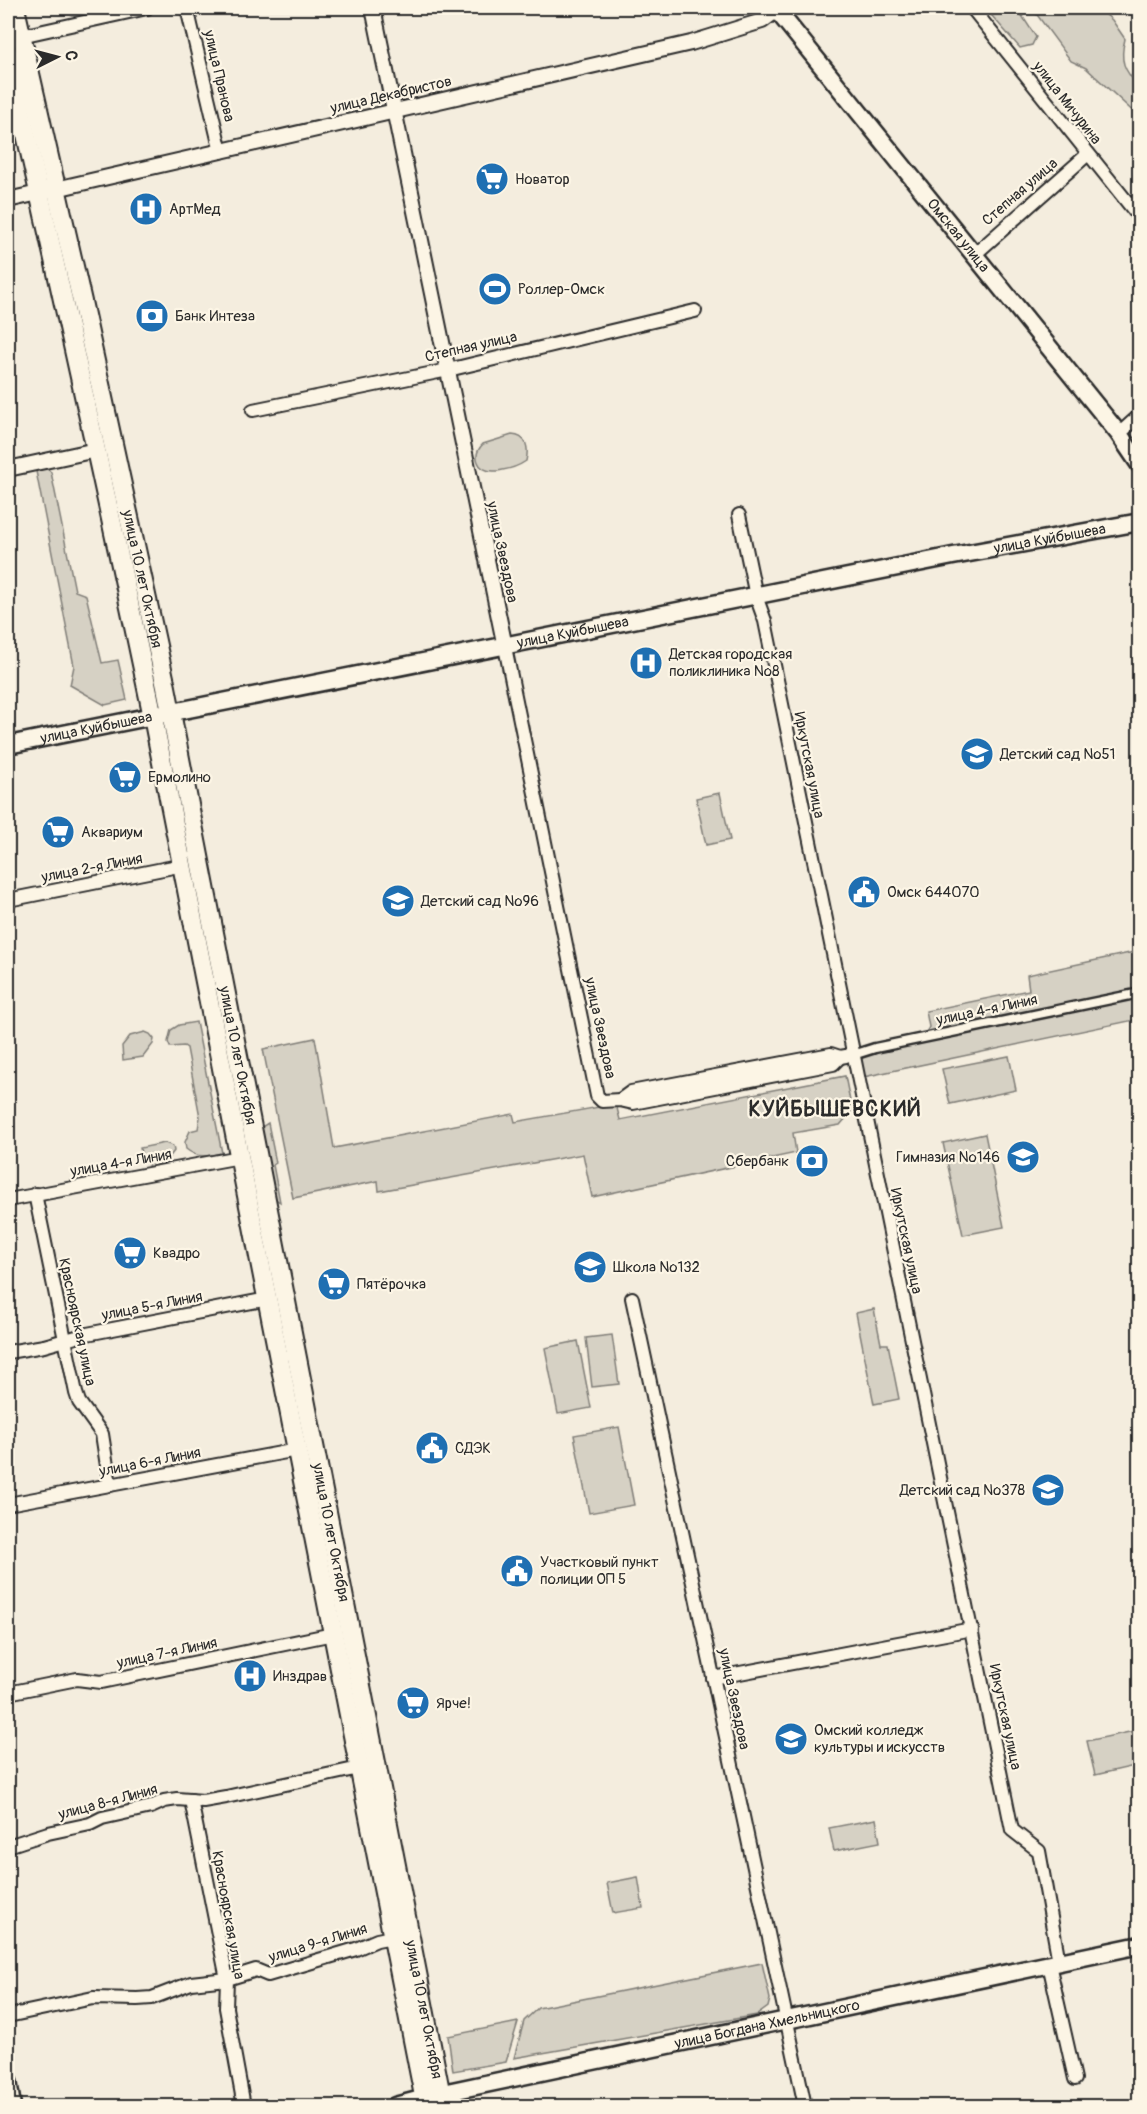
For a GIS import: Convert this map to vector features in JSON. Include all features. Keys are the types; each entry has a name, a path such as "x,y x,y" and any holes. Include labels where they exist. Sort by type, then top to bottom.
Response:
{"main road":[{"name":"улица 10 лет Октября","path":"15,8 96,450 183,865 392,1937 434,2102"},
{"name":"Омская улица","path":"776,9 1119,434 1140,465"},
{"name":"улица 10 лет Октября","path":"8,54 48,191 171,712 434,2102"},
{"name":"улица Куйбышева","path":"8,745 953,556 1140,522"},
{"name":"улица Богдана Хмельницкого","path":"395,2106 434,2102 786,2019 1140,1945"},
{"path":"8,2081 12,2106"}],"street":[{"path":"21,36 147,8"},
{"name":"улица Пранова","path":"187,8 221,152"},
{"name":"улица Звездова","path":"373,8 592,1075 597,1096 602,1101"},
{"name":"улица Мичурина","path":"972,8 1140,218"},
{"name":"улица Декабристов","path":"8,200 692,44 762,21 776,9"},
{"name":"Степная улица","path":"974,255 1088,154"},
{"name":"Степная улица","path":"253,410 448,370 695,311"},
{"path":"1119,434 1140,415"},
{"path":"8,469 96,450"},
{"name":"Иркутская улица","path":"739,515 756,596 765,621 846,1056 972,1629 1012,1830 1038,1851 1054,1963 1075,2079"},
{"name":"улица 2-я Линия","path":"8,900 183,865"},
{"name":"улица 4-я Линия","path":"602,1101 620,1100 633,1103 833,1064 846,1056 875,1048 1140,993"},
{"name":"улица 4-я Линия","path":"8,1200 240,1157"},
{"name":"Красноярская улица","path":"35,1194 76,1393 79,1402 102,1434 110,1485"},
{"name":"улица Звездова","path":"632,1298 805,2106"},
{"name":"улица 5-я Линия","path":"8,1352 67,1341 87,1334 268,1299"},
{"name":"улица 6-я Линия","path":"8,1504 297,1450"},
{"path":"713,1678 972,1629"},
{"name":"улица 7-я Линия","path":"8,1693 77,1679 101,1682 333,1634"},
{"name":"улица 8-я Линия","path":"8,1846 164,1802 203,1801 226,1797 359,1768"},
{"name":"Красноярская улица","path":"191,1800 227,1978 226,2008 244,2106"},
{"name":"улица 9-я Линия","path":"8,2016 93,1998 152,1998 191,1983 227,1978 256,1970 268,1975 392,1937"}],"shaded area":[{"path":"985,8 1017,8 1036,37 1032,45 1020,48"},
{"path":"1032,8 1098,8 1112,20 1125,39 1124,65 1139,87 1139,117 1086,68 1071,61"},
{"path":"512,435 524,440 527,452 526,461 493,471 481,467 477,455 483,444"},
{"path":"35,466 43,466 51,472 75,591 86,595 102,663 118,660 127,700 105,705 70,685 74,666"},
{"path":"720,793 730,840 706,845 696,798"},
{"path":"1139,951 1139,1019 863,1077 857,1050 925,1034 929,1027 926,1011 1029,990 1027,975"},
{"path":"196,1022 222,1153 208,1156 195,1154 186,1149 185,1142 190,1131 198,1129 200,1117 187,1048 184,1046 170,1047 168,1042 171,1030 179,1025"},
{"path":"145,1032 154,1039 143,1057 123,1060 122,1046 130,1036"},
{"path":"315,1038 334,1148 513,1114 515,1122 616,1104 620,1120 845,1076 852,1111 840,1125 793,1133 796,1153 592,1197 583,1154 379,1191 378,1181 293,1198 263,1049"},
{"path":"1009,1056 1016,1090 950,1104 942,1069"},
{"path":"268,1123 276,1163 273,1165 280,1202 274,1198 260,1128"},
{"path":"985,1134 1004,1227 963,1235 943,1143"},
{"path":"165,1143 173,1146 174,1151 165,1163 150,1167 142,1159 140,1148"},
{"path":"874,1309 881,1344 888,1344 899,1399 874,1404 856,1313"},
{"path":"612,1335 619,1384 592,1387 586,1338"},
{"path":"578,1341 591,1408 558,1414 545,1348"},
{"path":"619,1427 634,1505 589,1513 574,1435"},
{"path":"1139,1730 1139,1765 1095,1775 1087,1741"},
{"path":"876,1819 880,1842 834,1851 829,1828"},
{"path":"638,1877 643,1908 613,1913 607,1883"},
{"path":"762,1963 770,1999 768,2007 757,2015 514,2058 524,2021 538,2008"},
{"path":"518,2022 506,2062 453,2071 448,2036"}],"place":[{"name":"Новатор","path":"492,179"},
{"name":"АртМед","path":"146,209"},
{"name":"Роллер-Омск","path":"495,289"},
{"name":"Банк Интеза","path":"152,316"},
{"name":"Детская городская поликлиника №8","path":"646,663"},
{"name":"Детский сад №51","path":"977,754"},
{"name":"Ермолино","path":"125,777"},
{"name":"Аквариум","path":"58,832"},
{"name":"Омск 644070","path":"864,892"},
{"name":"Детский сад №96","path":"398,901"},
{"name":"Гимназия №146","path":"1023,1157"},
{"name":"Сбербанк","path":"812,1161"},
{"name":"Квадро","path":"130,1253"},
{"name":"Школа №132","path":"590,1267"},
{"name":"Пятёрочка","path":"334,1284"},
{"name":"СДЭК","path":"432,1448"},
{"name":"Детский сад №378","path":"1048,1490"},
{"name":"Участковый пункт полиции ОП 5","path":"517,1571"},
{"name":"Инздрав","path":"250,1676"},
{"name":"Ярче!","path":"413,1703"},
{"name":"Омский колледж культуры и искусств","path":"791,1739"}],"district":[{"name":"КУЙБЫШЕВСКИЙ","path":"835,1109"}]}
